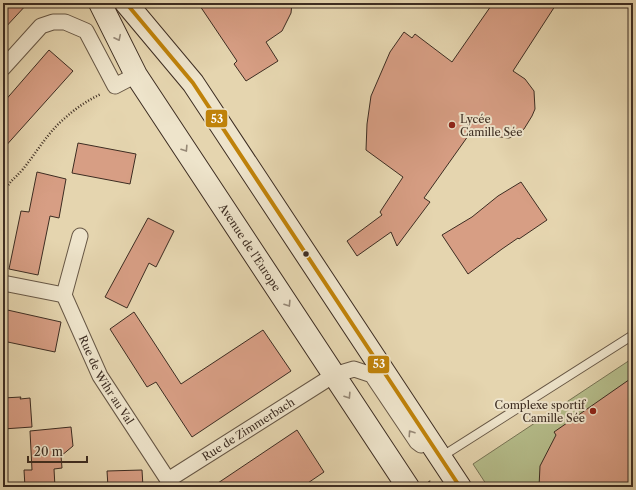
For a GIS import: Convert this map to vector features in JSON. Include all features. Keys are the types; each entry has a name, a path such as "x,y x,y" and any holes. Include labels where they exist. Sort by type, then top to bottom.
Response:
{"main road":[{"name":"Avenue de l'Europe","path":"100,3 136,75 408,487"},
{"path":"126,3 193,83 460,487"}],"street":[{"path":"3,68 41,26 53,22 65,22 86,31 116,86 136,75"},
{"path":"3,283 64,295 80,236"},
{"name":"Rue de Wihr au Val","path":"64,295 100,376 168,484"},
{"name":"Rue de Zimmerbach","path":"168,484 334,375 354,369 372,375 417,442 440,457"}],"lane":[{"path":"440,457 633,335"}],"path":[{"path":"3,196 6,186 23,170 37,150 64,118 87,101 116,86"}],"green space":[{"name":"Complexe sportif Camille Sée","path":"633,358 633,487 488,487 473,464"}],"building":[{"path":"3,3 28,3 3,30"},
{"path":"198,3 292,3 291,13 282,31 266,42 278,61 246,81 234,64 237,61"},
{"path":"493,3 557,3 513,71 525,79 534,91 535,109 532,116 524,129 509,138 492,136 473,129 424,198 430,202 397,246 391,232 357,256 347,241 382,215 380,212 403,177 366,150 367,124 371,96 390,52 404,32 412,38 415,34 452,62"},
{"path":"49,50 73,71 3,149 3,103"},
{"path":"78,143 136,154 130,184 72,173"},
{"path":"37,172 66,179 59,218 50,216 38,275 9,269 21,211 29,212"},
{"path":"521,182 547,220 519,239 518,238 468,274 442,235 472,217 498,196"},
{"path":"148,218 174,231 156,267 149,263 127,308 105,297"},
{"path":"3,309 61,322 55,352 3,341"},
{"path":"134,312 181,384 263,330 291,371 192,437 156,382 147,387 110,329"},
{"path":"633,377 633,487 539,487 540,466 556,435 554,432"},
{"path":"21,397 20,399 30,398 32,427 3,429 3,398"},
{"path":"71,427 73,446 61,456 62,468 54,469 55,487 25,487 24,470 32,470 30,431"},
{"path":"297,430 324,472 302,487 212,487"},
{"path":"142,470 143,487 108,487 107,471"}],"transit line":[{"name":"53","path":"126,3 193,83 460,487"}],"place":[{"name":"Lycée Camille Sée","path":"452,125"},
{"name":"Complexe sportif Camille Sée","path":"593,411"}]}
